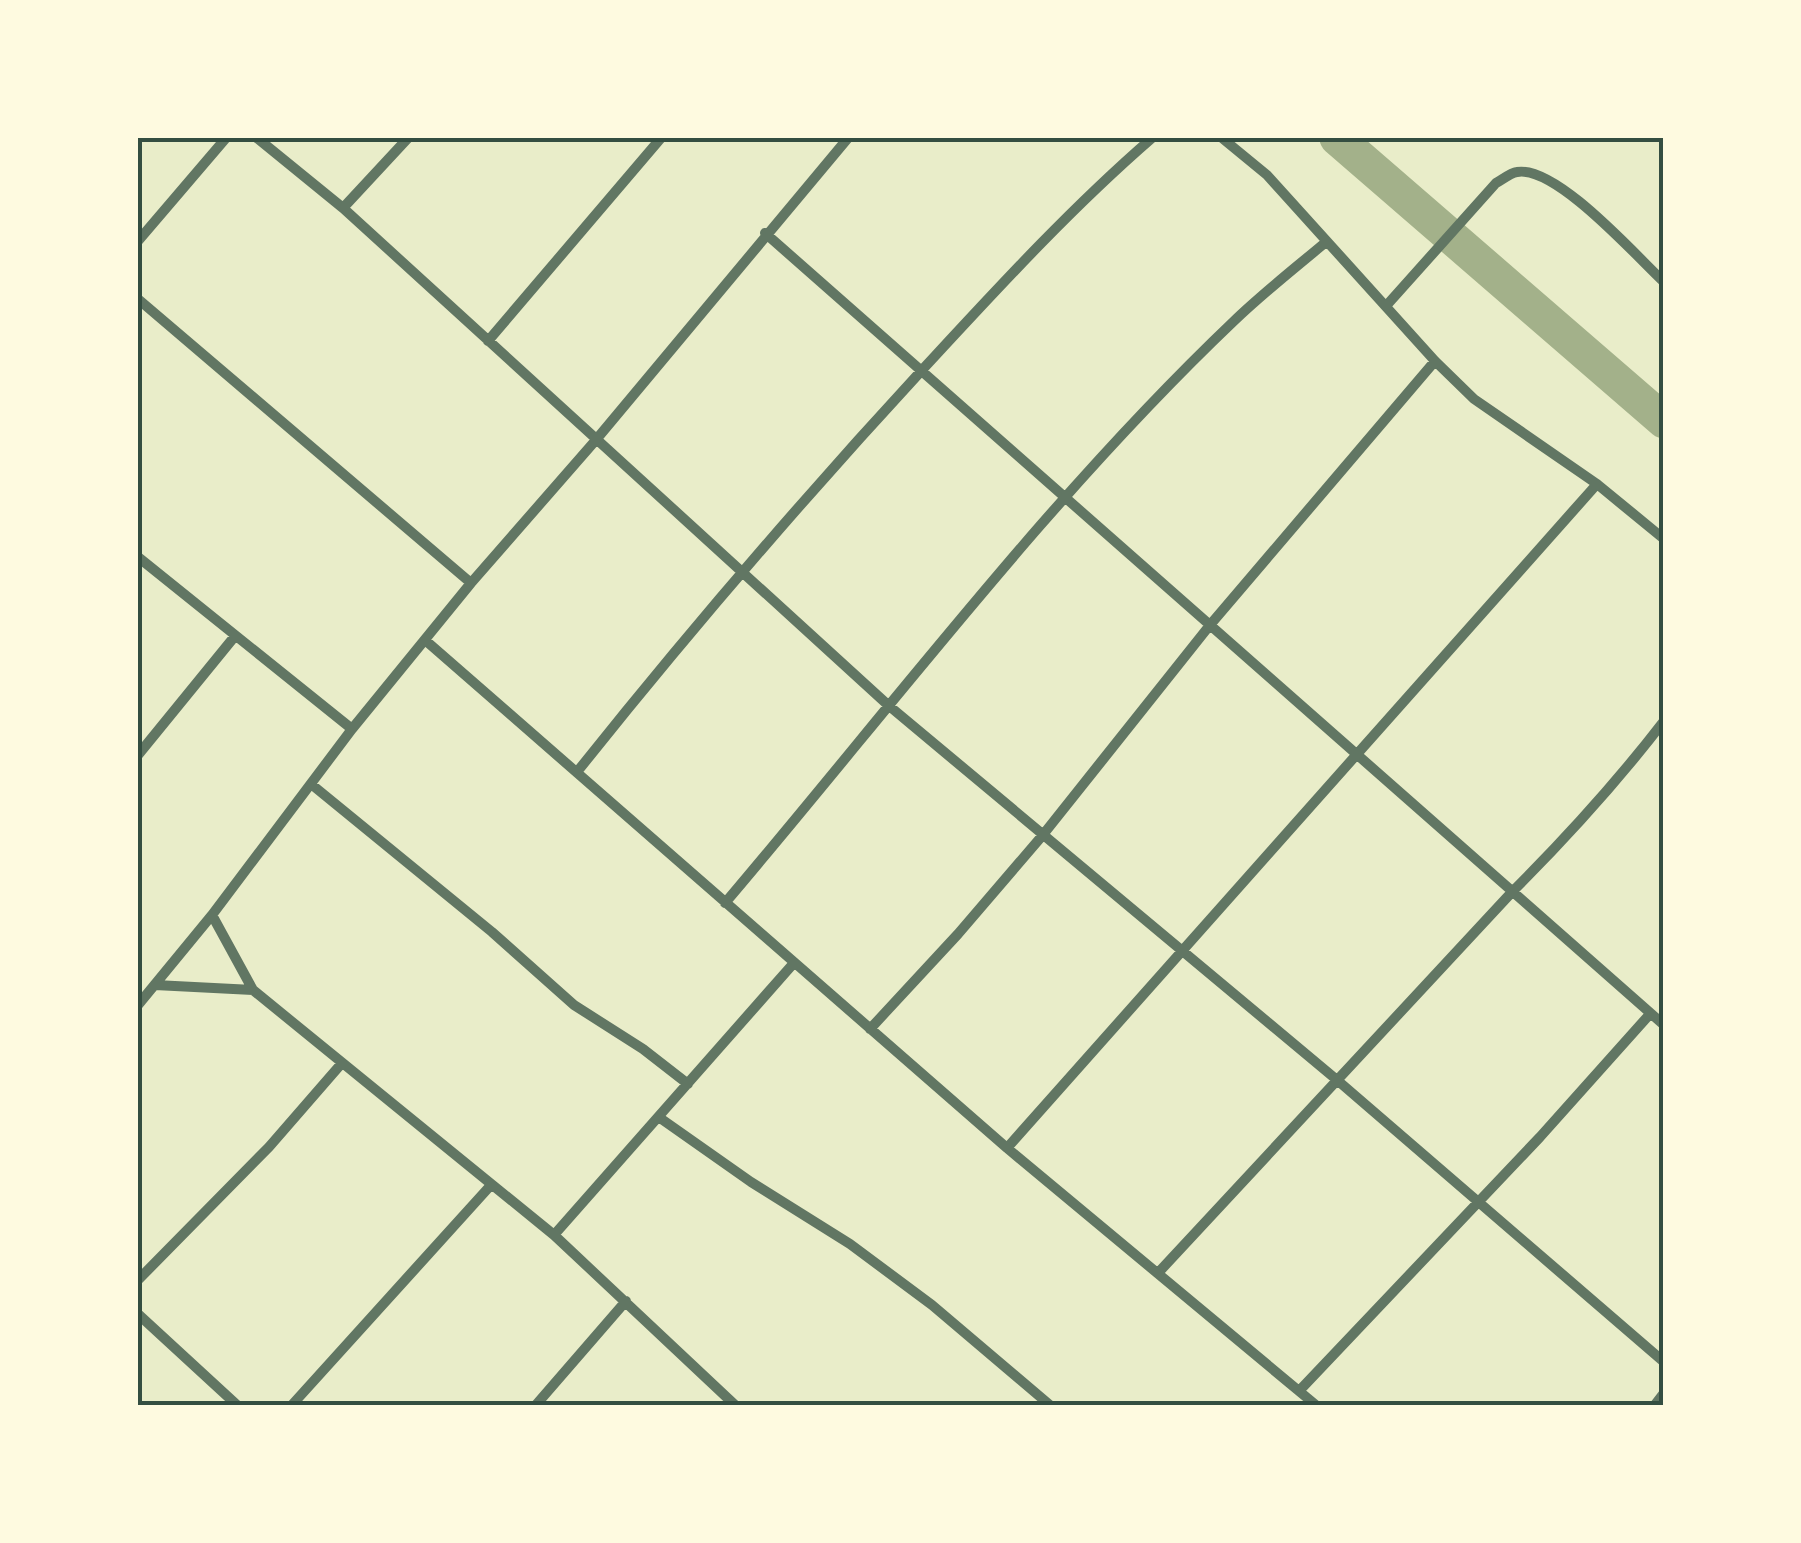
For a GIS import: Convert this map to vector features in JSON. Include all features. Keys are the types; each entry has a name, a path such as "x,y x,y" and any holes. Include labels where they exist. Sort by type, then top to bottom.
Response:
{"street":[{"path":"138,241 226,138"},
{"path":"258,138 344,208 888,706 1337,1080 1664,1362"},
{"path":"344,208 408,138"},
{"path":"488,341 661,138"},
{"path":"138,1005 470,582 595,440 848,138"},
{"path":"578,772 742,572 921,372 1050,232 1152,138"},
{"path":"1222,138 1267,176 1474,398 1597,484 1664,539"},
{"path":"1386,306 1496,182 1518,172 1541,176 1578,200 1664,282"},
{"path":"764,234 1664,1025"},
{"path":"724,903 1067,498 1236,319 1326,242"},
{"path":"138,299 470,582"},
{"path":"870,1029 1042,836 1210,625 1435,360"},
{"path":"1007,1148 1597,484"},
{"path":"138,556 352,729"},
{"path":"138,755 235,636"},
{"path":"425,640 1007,1148 1317,1406"},
{"path":"1158,1272 1563,842 1664,721"},
{"path":"311,784 492,932 574,1005 643,1049 688,1084"},
{"path":"212,914 253,990 554,1236 736,1406"},
{"path":"554,1236 793,964"},
{"path":"155,985 253,990"},
{"path":"1300,1390 1650,1014"},
{"path":"138,1280 268,1147 342,1064"},
{"path":"660,1118 751,1182 850,1244 932,1305 1051,1406"},
{"path":"291,1406 491,1185"},
{"path":"534,1406 626,1301"},
{"path":"138,1314 238,1406"},
{"path":"1654,1406 1664,1393"}],"waterway":[{"path":"1337,138 1664,421"}]}
